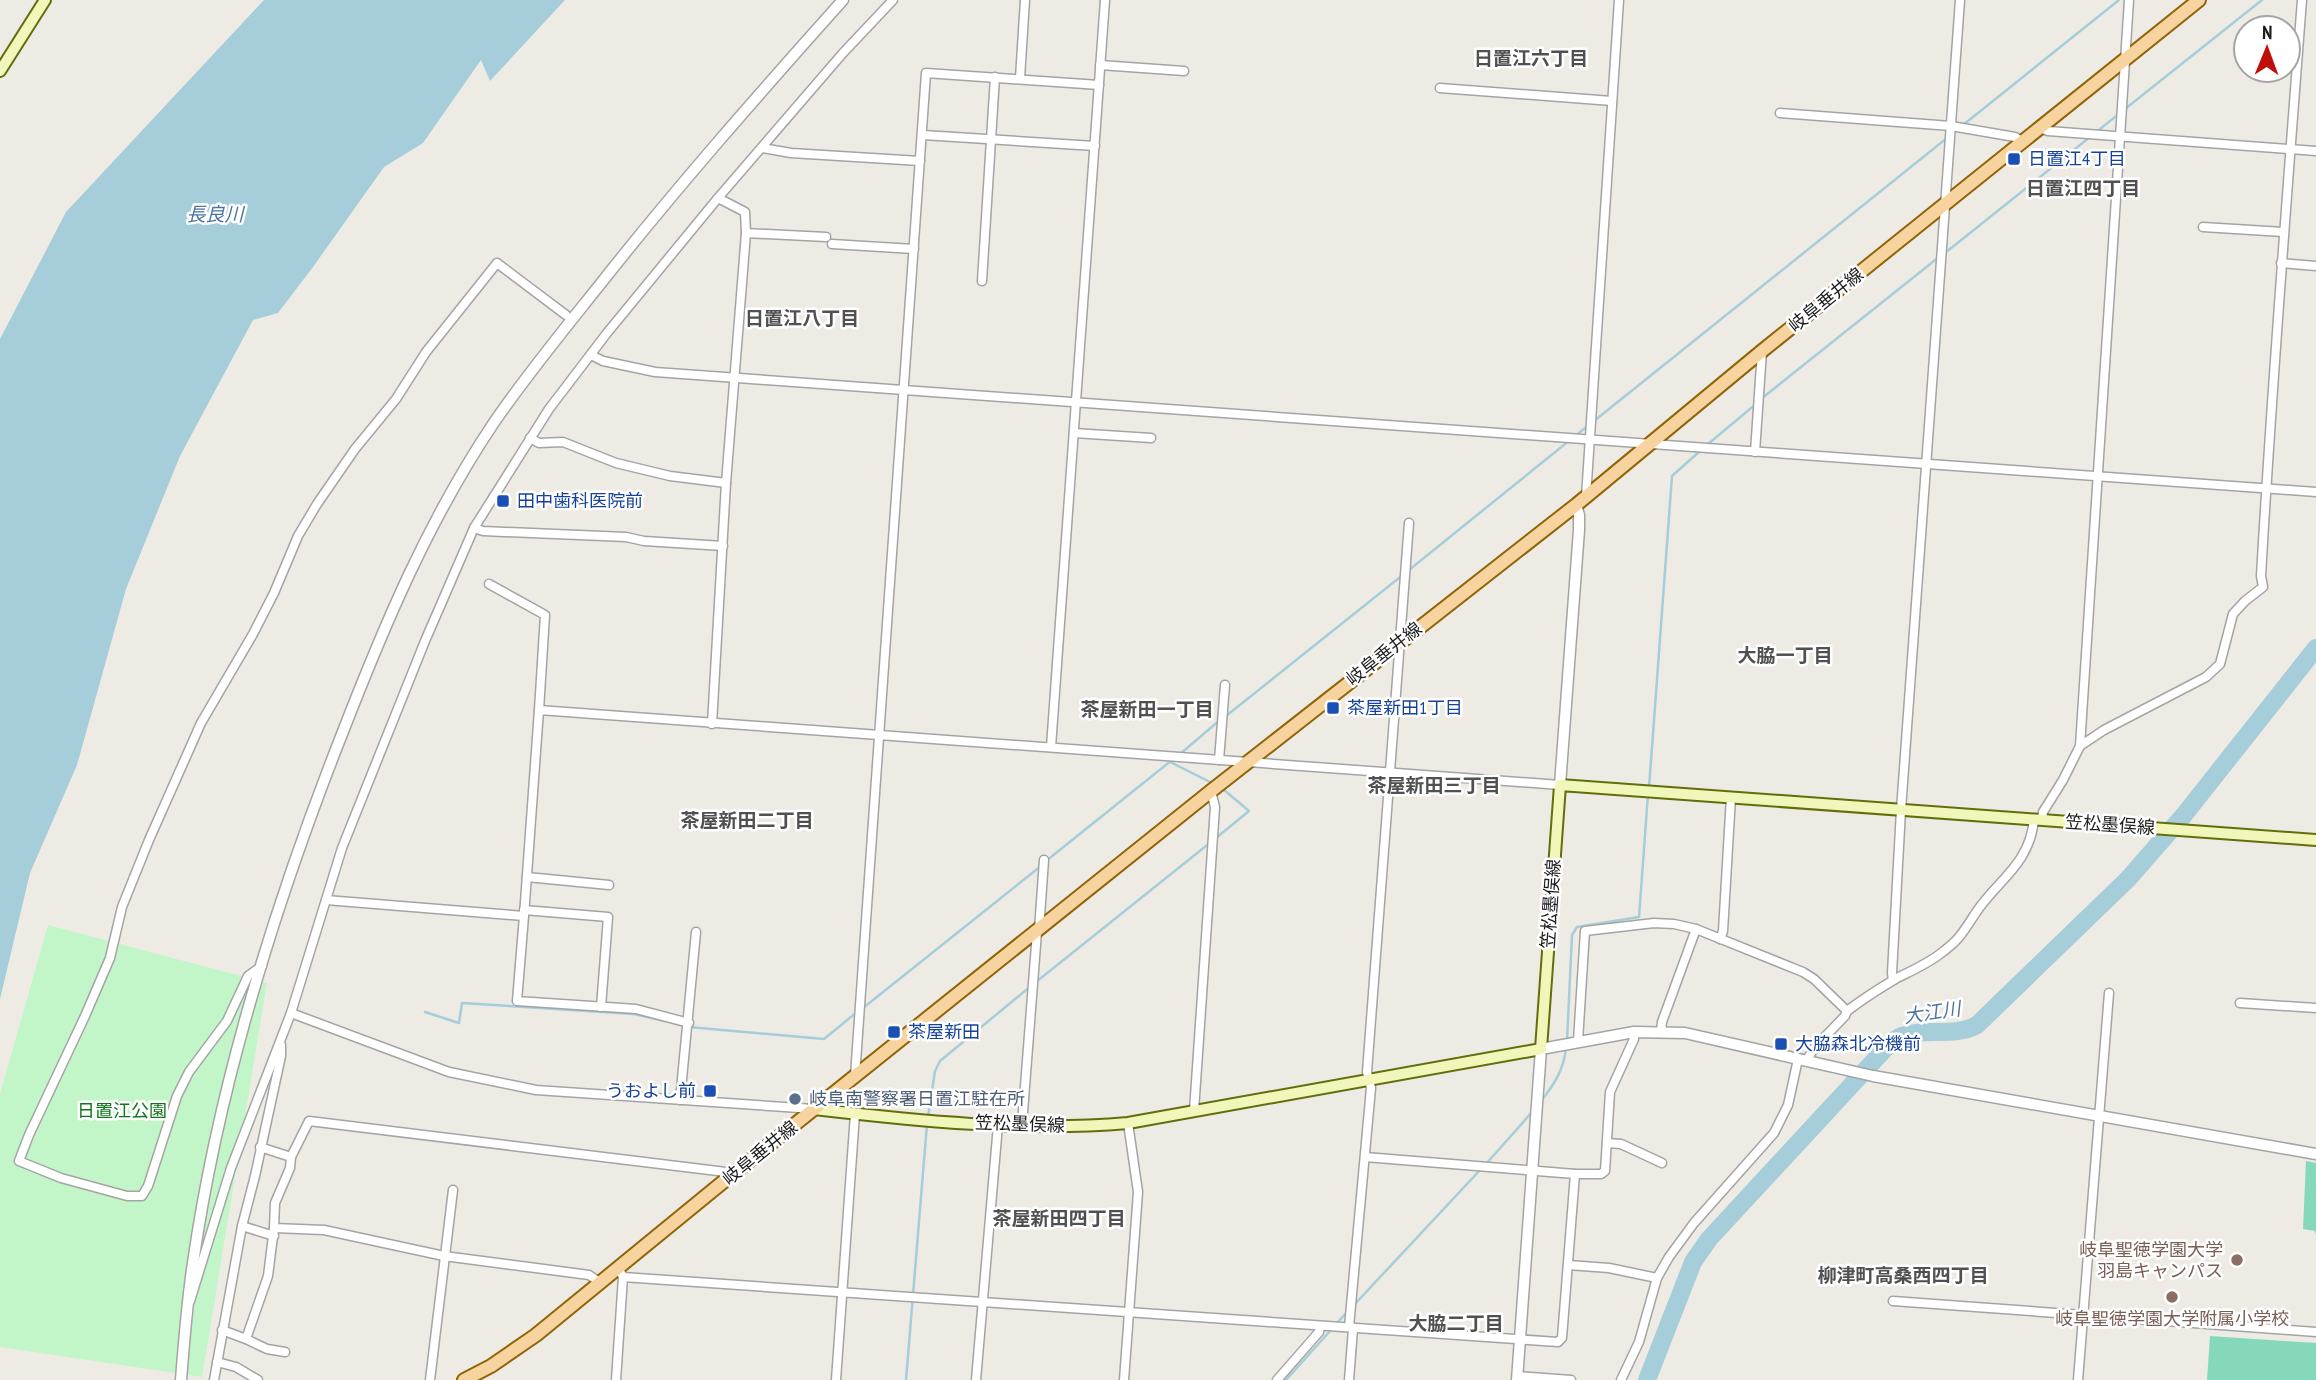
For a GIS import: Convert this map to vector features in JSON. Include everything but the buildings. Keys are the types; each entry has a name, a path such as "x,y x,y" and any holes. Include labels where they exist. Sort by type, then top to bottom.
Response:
{"main road":[{"path":"0,71 45,0"},
{"name":"岐阜垂井線","path":"464,1380 513,1352 601,1283 621,1273 734,1173 1249,761 1581,501 1762,351 2199,0"},
{"name":"笠松墨俣線","path":"814,1109 998,1125 1088,1126 1128,1123 1541,1049 1560,785 2316,840"}],"street":[{"path":"181,1380 193,1259 246,1014 309,819 413,563 445,503 494,424 555,341 665,204 843,0"},
{"path":"187,1310 231,1168 291,1013 362,795 474,528 549,408 591,355 718,198 843,53 893,0"},
{"path":"1020,78 1025,0"},
{"path":"1051,747 1105,0"},
{"path":"539,710 1560,785 1619,0"},
{"path":"1894,980 1892,973 1901,810 1960,0"},
{"path":"1621,1380 1639,1342 1657,1278 1668,1258 1774,1133 1788,1105 1802,1060 1846,1016 1847,1011 1894,980 1937,957 1963,935 1974,915 2005,881 2021,858 2033,828 2063,780 2080,746 2129,0"},
{"path":"2080,746 2104,730 2215,670 2220,664 2234,614 2263,587 2266,488 2283,232 2302,0"},
{"path":"1100,65 1184,71"},
{"path":"855,1077 926,73 1100,85"},
{"path":"982,281 995,77"},
{"path":"1440,88 1612,101"},
{"path":"1780,113 1951,126 2015,137 2023,142"},
{"path":"2040,128 2048,131 2316,151"},
{"path":"923,135 1095,146"},
{"path":"762,148 791,153 920,162"},
{"path":"712,724 726,484 746,233 745,212 718,198"},
{"path":"2203,227 2283,232"},
{"path":"746,233 914,250"},
{"path":"262,965 248,976 227,1021 189,1072 177,1096 148,1186 142,1196 127,1196 61,1178 19,1161 110,958 122,906 196,735 253,634 298,536 317,504 355,449 396,399 426,352 497,263 566,316"},
{"path":"2281,263 2316,266"},
{"path":"1755,452 1762,351"},
{"path":"591,355 603,361 655,372 2316,492"},
{"path":"1073,433 1151,438"},
{"path":"530,438 539,443 563,442 616,463 670,476 726,484"},
{"path":"1349,1380 1371,1088 1367,1072 1388,771 1409,523"},
{"path":"474,528 483,531 626,537 644,541 723,547"},
{"path":"489,584 545,615 517,1001 648,1011 689,1023"},
{"path":"1219,760 1225,685"},
{"path":"1195,1111 1215,807 1211,792"},
{"path":"1720,939 1723,931 1731,797"},
{"path":"1022,1125 1044,860"},
{"path":"527,877 609,885"},
{"path":"326,901 608,916 601,1007"},
{"path":"1578,1041 1585,931 1654,923 1696,929 1815,979 1847,1011"},
{"path":"1661,1032 1662,1022 1696,929"},
{"path":"680,1100 696,932"},
{"path":"2078,1380 2109,993"},
{"path":"2241,1003 2316,1008"},
{"path":"291,1013 449,1072 536,1090 814,1109"},
{"path":"1365,1157 1601,1174 1605,1171 1610,1092 1634,1039 1634,1032"},
{"path":"1571,1380 1517,1378 1541,1049 1634,1032 1685,1033 1873,1076 2098,1118 2316,1154"},
{"path":"214,1380 242,1226 281,1056 281,1038"},
{"path":"836,1380 855,1114"},
{"path":"246,1339 268,1276 275,1203 290,1168 291,1157 309,1121 734,1173"},
{"path":"1125,1380 1138,1192 1128,1123"},
{"path":"976,1380 998,1125"},
{"path":"1607,1143 1621,1144 1662,1163"},
{"path":"260,1147 291,1157"},
{"path":"615,1380 621,1273 842,1292 1558,1342 1562,1338 1575,1174"},
{"path":"427,1379 453,1190"},
{"path":"242,1226 274,1232 324,1230 444,1256 589,1275 601,1283"},
{"path":"1568,1265 1609,1268 1657,1278"},
{"path":"1893,1301 2316,1332"},
{"path":"1277,1380 1319,1332 1320,1326"},
{"path":"222,1330 267,1349 285,1352"},
{"path":"217,1362 236,1367 258,1380"}],"green space":[{"name":"日置江公園","path":"48,925 267,983 202,1377 0,1347 0,1094"},
{"path":"2306,1161 2316,1163 2316,1235 2315,1231 2303,1229"},
{"path":"2210,1336 2316,1343 2316,1380 2207,1380"}],"water":[{"name":"長良川","path":"264,0 565,0 490,81 481,60 423,143 384,167 278,313 253,320 180,456 126,589 77,765 30,873 0,999 0,339 66,212"}],"waterway":[{"path":"1963,125 2119,0"},
{"path":"2125,109 2262,0"},
{"path":"2095,133 2120,113"},
{"path":"1945,253 2090,137"},
{"path":"1594,421 1947,138"},
{"path":"1761,399 1939,257"},
{"path":"1708,444 1756,404"},
{"path":"1575,436 1589,425"},
{"path":"1409,570 1570,440"},
{"path":"1649,788 1672,476 1700,451"},
{"path":"1226,716 1404,574"},
{"name":"大江川","path":"1647,1380 1693,1262 1709,1239 1892,1042 1911,1033 1959,1031 1977,1025 2128,879 2184,815 2316,648"},
{"path":"1180,754 1220,720"},
{"path":"1046,861 1172,760"},
{"path":"1170,762 1214,784"},
{"path":"1216,838 1249,811 1223,789"},
{"path":"1567,1041 1572,935 1577,927 1639,917 1648,794"},
{"path":"1036,982 1211,842"},
{"path":"863,1008 1041,866"},
{"path":"928,1117 935,1071 940,1061 1031,986"},
{"path":"425,1012 459,1023 462,1003 634,1014 665,1021"},
{"path":"689,1027 824,1039 857,1012"},
{"path":"1541,1101 1558,1076 1566,1048"},
{"path":"1486,1164 1532,1112"},
{"path":"906,1380 927,1124"},
{"path":"1354,1305 1481,1169"},
{"path":"1286,1380 1347,1312"}],"place":[{"name":"日置江4丁目","path":"2014,159"},
{"name":"田中歯科医院前","path":"503,501"},
{"name":"茶屋新田1丁目","path":"1333,708"},
{"name":"茶屋新田","path":"894,1032"},
{"name":"大脇森北冷機前","path":"1781,1044"},
{"name":"うおよし前","path":"710,1091"},
{"name":"岐阜南警察署日置江駐在所","path":"795,1099"},
{"name":"岐阜聖徳学園大学 羽島キャンパス","path":"2237,1260"},
{"name":"岐阜聖徳学園大学附属小学校","path":"2172,1297"}],"district":[{"name":"日置江六丁目","path":"1531,58"},
{"name":"日置江四丁目","path":"2083,188"},
{"name":"日置江八丁目","path":"802,318"},
{"name":"大脇一丁目","path":"1785,655"},
{"name":"茶屋新田一丁目","path":"1147,709"},
{"name":"茶屋新田三丁目","path":"1434,785"},
{"name":"茶屋新田二丁目","path":"747,820"},
{"name":"茶屋新田四丁目","path":"1059,1218"},
{"name":"柳津町高桑西四丁目","path":"1903,1275"},
{"name":"大脇二丁目","path":"1456,1323"}]}
